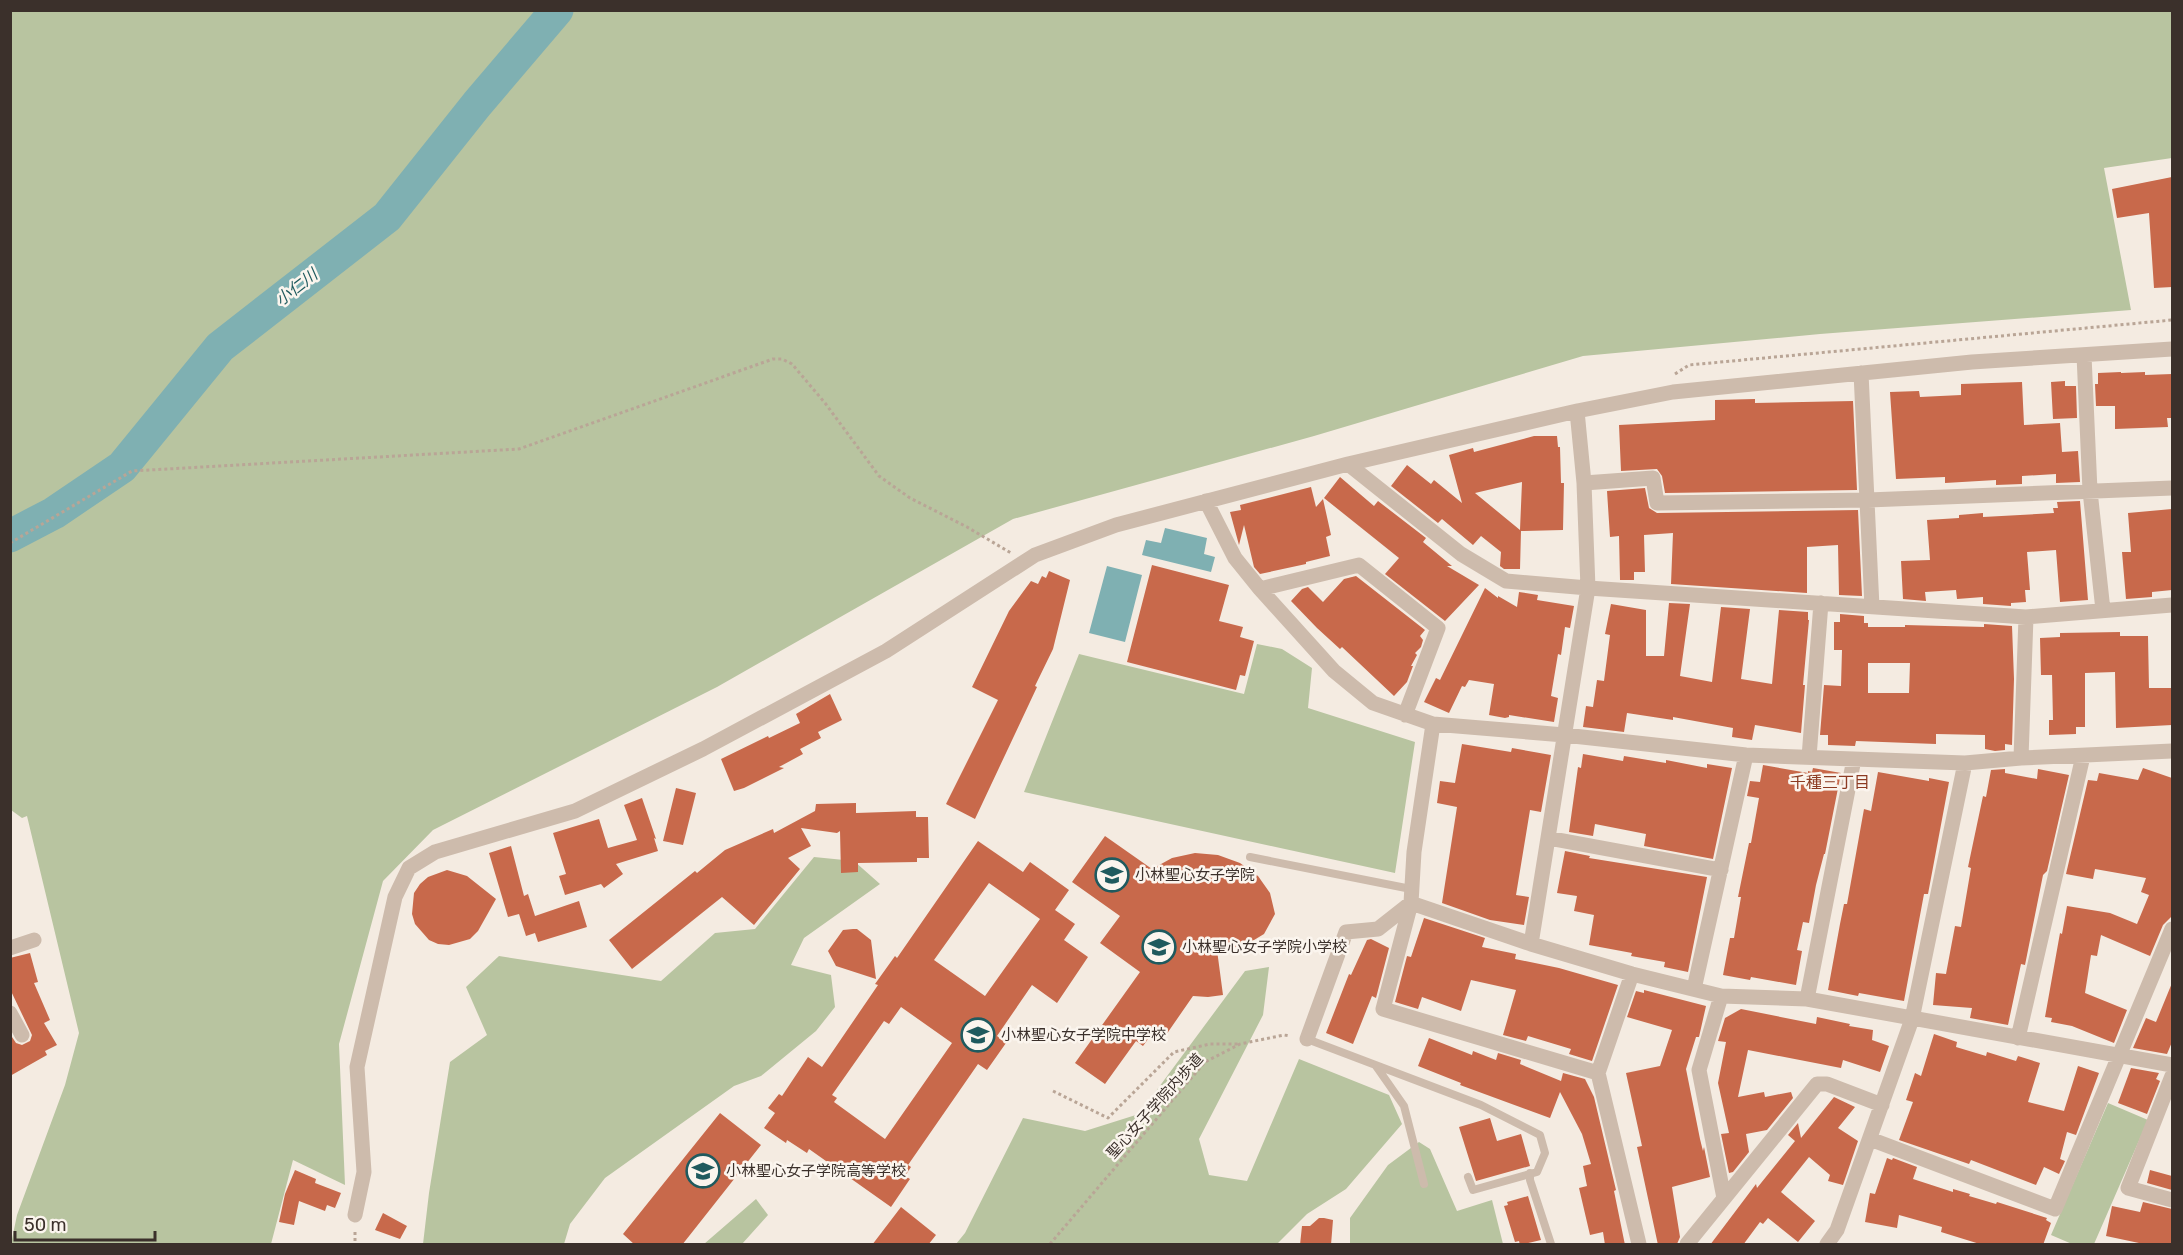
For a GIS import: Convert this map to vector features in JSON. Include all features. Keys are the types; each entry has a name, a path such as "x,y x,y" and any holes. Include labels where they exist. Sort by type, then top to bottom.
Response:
{"street":[{"path":"355,1215 364,1172 357,1067 395,897 409,868 435,852 576,811 703,749 886,651 1035,555 1116,525 1348,464 1577,411 1673,392 1972,362 2172,350"},
{"path":"2084,355 2090,492 2103,610"},
{"path":"1861,373 1872,607"},
{"path":"1531,944 1588,588 1584,483 1577,411"},
{"path":"1348,464 1461,554 1506,581 2026,617 2172,604"},
{"path":"1584,483 1653,478 1657,504 1868,500 2172,488"},
{"path":"1206,501 1235,558 1260,590 1334,672 1373,703 1433,724 1564,735 1746,755 1965,764 2021,758 2172,751"},
{"path":"1260,590 1359,565 1438,628 1405,715"},
{"path":"1809,757 1821,603"},
{"path":"2021,758 2026,617"},
{"path":"1433,724 1414,852 1411,896 1383,1009 1598,1073"},
{"path":"1694,989 1746,755"},
{"path":"2018,1038 2083,756"},
{"path":"1807,999 1854,759"},
{"path":"1827,1245 1837,1230 1912,1019 1965,764"},
{"path":"1548,838 1721,870"},
{"path":"1411,896 1531,944 1632,974 1721,996 1807,999 2172,1065"},
{"path":"1307,1039 1346,932 1378,929 1411,896"},
{"path":"1870,1139 2055,1209 2172,929"},
{"path":"10,948 33,940"},
{"path":"1632,974 1598,1073 1639,1245"},
{"path":"1721,996 1699,1070 1724,1198"},
{"path":"10,1013 22,1035"},
{"path":"2172,1076 2128,1188 2172,1200"},
{"path":"1687,1245 1817,1084 1827,1084 1882,1106"}],"lane":[{"path":"1250,857 1411,896"},
{"path":"1307,1039 1481,1105 1540,1135 1545,1153 1537,1172 1473,1190 1468,1177"},
{"path":"1376,1066 1404,1106 1424,1184"},
{"path":"1530,1173 1530,1180 1551,1245"}],"path":[{"path":"1670,377 1689,365 2172,320"},
{"path":"10,543 132,471 519,449 773,359 782,359 792,364 812,388 879,476 909,498 967,527 1025,561"},
{"name":"聖心女子学院内歩道","path":"1050,1245 1205,1062 1240,1044 1284,1035 1307,1039"},
{"path":"1053,1091 1108,1118 1174,1052 1210,1044 1240,1044"}],"green space":[{"path":"10,11 2172,11 2172,158 2104,168 2131,310 1820,334 1583,356 1314,436 1013,519 717,687 433,830 383,881 339,1044 345,1185 293,1160 271,1244 11,1244 17,1215 65,1085 79,1033 27,816 22,818 11,810"},
{"path":"1257,644 1282,649 1312,668 1308,708 1415,742 1395,873 1024,792 1079,654 1244,694"},
{"path":"814,857 854,861 880,884 804,938 791,965 831,975 835,1007 816,1031 761,1076 734,1086 605,1178 570,1224 564,1244 423,1244 450,1062 487,1035 466,987 499,956 661,981 715,933 755,929"},
{"path":"1269,967 1263,1015 1199,1139 1209,1175 1247,1181 1299,1059 1389,1095 1402,1124 1346,1189 1307,1214 1277,1244 956,1244 965,1233 1023,1118 1085,1131 1139,1114 1245,971"},
{"path":"2108,1103 2148,1120 2094,1244 2072,1244 2051,1235"},
{"path":"1419,1142 1430,1149 1457,1211 1492,1200 1503,1244 1350,1244 1350,1218 1388,1165"},
{"path":"756,1199 768,1215 742,1244 704,1244"}],"water":[{"path":"1165,528 1207,538 1204,554 1215,557 1211,572 1142,555 1146,540 1161,543"},
{"path":"1107,566 1142,575 1125,642 1089,633"}],"building":[{"path":"2172,177 2172,287 2154,288 2149,213 2117,218 2112,189"},
{"path":"2145,372 2145,375 2172,374 2172,418 2167,418 2168,427 2115,429 2115,406 2096,406 2095,384 2098,384 2098,373"},
{"path":"2065,381 2065,386 2076,386 2077,418 2053,419 2051,382"},
{"path":"2022,382 2024,425 2060,423 2062,452 2078,451 2080,482 2056,483 2056,474 2022,476 2022,484 1996,485 1996,480 1945,483 1945,477 1896,479 1890,392 1919,391 1920,397 1961,395 1961,384"},
{"path":"1755,399 1755,403 1853,401 1857,490 1665,493 1662,476 1657,469 1621,471 1619,425 1715,420 1715,400"},
{"path":"1534,436 1557,436 1558,447 1560,447 1561,483 1564,483 1563,530 1521,531 1520,569 1504,569 1500,566 1501,552 1481,536 1473,545 1442,519 1438,523 1391,486 1407,465 1431,484 1434,480 1462,503 1449,455 1473,448 1474,452","holes":["1522,482 1520,530 1475,493"]},
{"path":"1340,477 1374,506 1378,501 1426,538 1423,542 1452,566 1447,566 1479,585 1445,621 1385,574 1399,558 1324,498"},
{"path":"1311,487 1316,507 1323,499 1331,535 1326,537 1330,556 1260,574 1254,567 1244,525 1239,545 1230,512 1241,510 1240,505"},
{"path":"1645,488 1649,508 1657,513 1858,510 1862,596 1839,595 1838,545 1807,547 1807,593 1671,584 1673,533 1644,535 1645,572 1634,572 1634,580 1620,580 1619,536 1610,537 1607,491"},
{"path":"2080,501 2088,600 2060,602 2056,550 2027,552 2030,590 2025,590 2026,602 2011,603 2011,606 1983,604 1983,597 1957,599 1956,590 1925,592 1926,601 1903,599 1901,561 1930,560 1927,520 1959,518 1959,515 1983,513 1983,517 2054,513 2053,508 2058,508 2057,502"},
{"path":"2172,509 2172,590 2152,592 2152,597 2126,599 2122,552 2131,552 2128,513"},
{"path":"1152,565 1229,585 1219,621 1243,627 1240,637 1254,641 1245,676 1240,675 1236,690 1127,662"},
{"path":"1049,571 1070,580 1053,649 975,819 946,804 998,700 972,687 1009,611 1031,581 1038,584 1042,576 1046,578"},
{"path":"1356,576 1425,630 1420,636 1423,640 1421,647 1415,653 1417,655 1411,666 1413,666 1407,682 1394,696 1342,647 1340,649 1317,628 1291,601 1302,589 1308,587 1323,602 1344,579"},
{"path":"1485,588 1498,598 1498,596 1517,607 1519,592 1538,595 1537,600 1574,606 1570,628 1565,627 1561,655 1558,654 1551,696 1558,698 1554,722 1509,715 1505,718 1489,715 1494,684 1469,680 1465,687 1462,686 1449,713 1424,702 1436,678 1440,680"},
{"path":"1669,603 1690,604 1680,676 1712,682 1721,607 1750,609 1741,679 1772,684 1779,610 1808,612 1801,733 1755,725 1752,740 1732,737 1733,728 1673,717 1673,720 1627,713 1624,732 1583,727 1586,706 1593,707 1597,680 1604,681 1610,635 1605,634 1611,604 1646,610 1646,656 1664,656"},
{"path":"1840,614 1864,616 1864,623 1868,623 1868,627 1905,627 1905,625 1984,627 1984,624 2012,626 2014,679 2012,745 2005,744 2005,750 1995,751 1985,749 1985,735 1936,734 1936,744 1856,741 1855,746 1828,745 1828,735 1820,735 1824,685 1841,686 1842,650 1834,650 1834,622 1840,622","holes":["1868,663 1910,663 1909,693 1868,693"]},
{"path":"2120,632 2120,636 2148,636 2149,688 2172,688 2172,725 2116,728 2115,672 2085,673 2085,727 2076,727 2076,734 2049,735 2049,720 2053,720 2052,675 2041,675 2040,638 2060,637 2060,633"},
{"path":"830,694 842,720 818,732 821,738 800,749 803,754 779,767 784,768 734,791 721,759 800,723 796,714"},
{"path":"1462,744 1511,752 1512,748 1551,755 1541,812 1530,810 1516,895 1529,897 1524,925 1490,920 1442,903 1457,807 1437,803 1440,781 1455,783"},
{"path":"1583,754 1623,761 1624,756 1666,763 1666,760 1707,768 1707,764 1732,768 1713,859 1644,846 1646,834 1595,824 1593,836 1569,832 1578,767 1581,768"},
{"path":"1763,765 1808,773 1808,771 1812,772 1813,768 1841,773 1809,923 1803,922 1797,950 1802,951 1796,985 1751,977 1750,980 1723,975 1730,938 1734,938 1741,897 1738,897 1759,798 1747,796 1750,781 1760,782"},
{"path":"2143,768 2172,778 2172,916 2163,925 2150,956 2101,935 2097,956 2091,955 2085,993 2127,1010 2114,1043 2072,1026 2051,1022 2052,1018 2045,1017 2067,906 2110,913 2137,924 2149,895 2141,892 2146,878 2095,869 2093,879 2066,874 2088,780 2097,781 2099,773 2138,780"},
{"path":"2005,769 2005,773 2037,779 2038,769 2069,775 2047,871 2043,875 2025,965 2021,964 2008,1025 1970,1018 1972,1008 1933,1005 1936,973 1946,974 1955,926 1961,927 1971,868 1968,867 1983,796 1986,797 1991,770"},
{"path":"1878,772 1949,782 1928,894 1924,894 1904,1001 1828,990 1844,904 1847,904 1864,809 1871,811"},
{"path":"676,788 696,793 683,845 663,841"},
{"path":"642,798 658,851 616,864 623,874 604,888 601,884 565,895 559,876 566,874 553,833 599,819 608,848 637,840 624,805"},
{"path":"856,803 856,813 916,811 916,817 928,817 929,858 917,858 917,862 858,863 858,872 841,873 840,831 837,833 801,828 811,846 788,858 800,869 754,925 722,897 632,969 609,940 725,850 773,829 774,833 815,811 816,804"},
{"path":"1105,836 1152,869 1172,858 1195,853 1218,855 1240,863 1258,876 1270,893 1275,914 1264,934 1244,946 1217,950 1223,995 1193,996 1166,1035 1156,1028 1143,1046 1136,1041 1105,1084 1075,1063 1140,972 1100,943 1120,916 1072,882"},
{"path":"978,841 1023,872 1030,862 1069,890 1055,910 1075,924 1064,940 1088,957 1057,1003 1032,985 997,1036 1006,1043 987,1070 978,1064 908,1165 911,1167 905,1176 910,1179 891,1207 809,1149 807,1153 787,1140 786,1143 764,1128 775,1113 768,1108 779,1094 782,1096 808,1057 822,1067 878,985 875,984 895,956 897,958","holes":["989,883 1040,919 985,996 934,960","901,1007 952,1043 885,1139 834,1102 837,1098 832,1095 884,1021 889,1024"]},
{"path":"511,846 524,896 528,894 535,916 579,901 587,927 538,942 535,933 526,936 519,914 508,917 489,853"},
{"path":"1565,851 1590,856 1589,858 1707,877 1688,972 1664,967 1665,962 1631,956 1632,953 1589,945 1594,915 1574,911 1577,896 1557,893"},
{"path":"447,870 467,876 496,899 478,931 470,939 449,945 429,940 415,924 412,914 414,893 420,884 428,877"},
{"path":"1424,918 1485,938 1482,947 1516,954 1515,959 1559,968 1618,985 1592,1061 1569,1054 1571,1049 1528,1036 1526,1041 1503,1035 1516,990 1471,980 1461,1011 1422,997 1418,1009 1395,1002 1407,956 1411,957"},
{"path":"857,929 871,940 876,979 836,966 828,951 843,930"},
{"path":"1371,939 1389,948 1376,998 1372,996 1353,1044 1326,1033 1349,974 1351,975 1367,940"},
{"path":"30,953 38,982 34,983 50,1020 44,1023 57,1045 45,1051 47,1055 10,1076 10,1034 16,1043 22,1045 30,1041 32,1035 10,989 10,958"},
{"path":"2172,983 2172,1042 2167,1054 2133,1048 2146,1018 2156,1022"},
{"path":"1644,990 1706,1006 1699,1037 1696,1037 1686,1069 1710,1177 1672,1187 1680,1237 1677,1244 1672,1245 1658,1245 1637,1147 1642,1146 1626,1073 1660,1066 1672,1030 1627,1017 1636,991 1644,993"},
{"path":"1741,1009 1816,1024 1817,1017 1850,1024 1849,1026 1873,1030 1872,1040 1889,1046 1880,1072 1843,1060 1841,1068 1748,1050 1738,1097 1764,1092 1765,1097 1791,1092 1793,1098 1767,1130 1746,1134 1749,1152 1733,1172 1729,1173 1721,1134 1729,1133 1718,1083 1726,1042 1718,1041 1725,1018"},
{"path":"1934,1034 1957,1042 1956,1047 1986,1056 1987,1052 2016,1061 2018,1056 2040,1063 2028,1102 2064,1111 2078,1066 2099,1073 2076,1135 2067,1132 2060,1159 2065,1161 2059,1174 2044,1167 2036,1185 1971,1160 1969,1164 1899,1140 1913,1102 1906,1100 1915,1073 1921,1076"},
{"path":"1429,1038 1472,1055 1473,1051 1496,1060 1498,1053 1521,1060 1520,1064 1561,1081 1563,1073 1585,1079 1594,1097 1616,1190 1614,1191 1625,1245 1605,1245 1603,1232 1590,1235 1579,1188 1587,1186 1583,1166 1591,1164 1582,1134 1560,1092 1550,1118 1460,1085 1461,1083 1418,1066"},
{"path":"2131,1068 2159,1073 2156,1079 2160,1081 2147,1114 2118,1103"},
{"path":"1834,1097 1855,1107 1838,1128 1858,1141 1843,1185 1828,1181 1830,1175 1809,1157 1781,1192 1815,1221 1798,1242 1768,1218 1763,1224 1760,1222 1743,1245 1710,1245 1756,1184 1757,1188 1795,1141 1788,1135 1798,1123 1801,1138"},
{"path":"720,1113 761,1145 682,1245 635,1245 623,1234"},
{"path":"1490,1118 1497,1141 1521,1134 1530,1166 1476,1181 1459,1127"},
{"path":"1887,1158 1917,1167 1913,1179 2047,1218 2046,1220 2051,1223 2043,1245 1983,1245 1941,1232 1942,1227 1899,1215 1897,1228 1865,1222 1870,1193 1875,1194"},
{"path":"295,1170 316,1179 315,1183 341,1193 335,1208 327,1205 325,1211 299,1201 294,1225 279,1222 285,1194"},
{"path":"2150,1170 2172,1176 2172,1190 2147,1183"},
{"path":"1528,1196 1541,1240 1520,1245 1519,1241 1515,1242 1504,1206 1508,1205 1507,1202"},
{"path":"2143,1202 2172,1209 2172,1245 2138,1245 2139,1243 2106,1236 2112,1206 2140,1212"},
{"path":"901,1207 936,1235 928,1245 872,1245"},
{"path":"383,1213 407,1226 400,1239 375,1230"},
{"path":"1319,1218 1333,1220 1331,1245 1300,1245 1302,1226 1310,1226"}],"waterway":[{"name":"小仁川","path":"10,536 54,513 122,467 220,347 387,217 477,104 557,10"}],"place":[{"name":"小林聖心女子学院","path":"1112,875"},
{"name":"小林聖心女子学院小学校","path":"1159,947"},
{"name":"小林聖心女子学院中学校","path":"978,1035"},
{"name":"小林聖心女子学院高等学校","path":"703,1171"}],"district":[{"name":"千種三丁目","path":"1830,782"}]}
